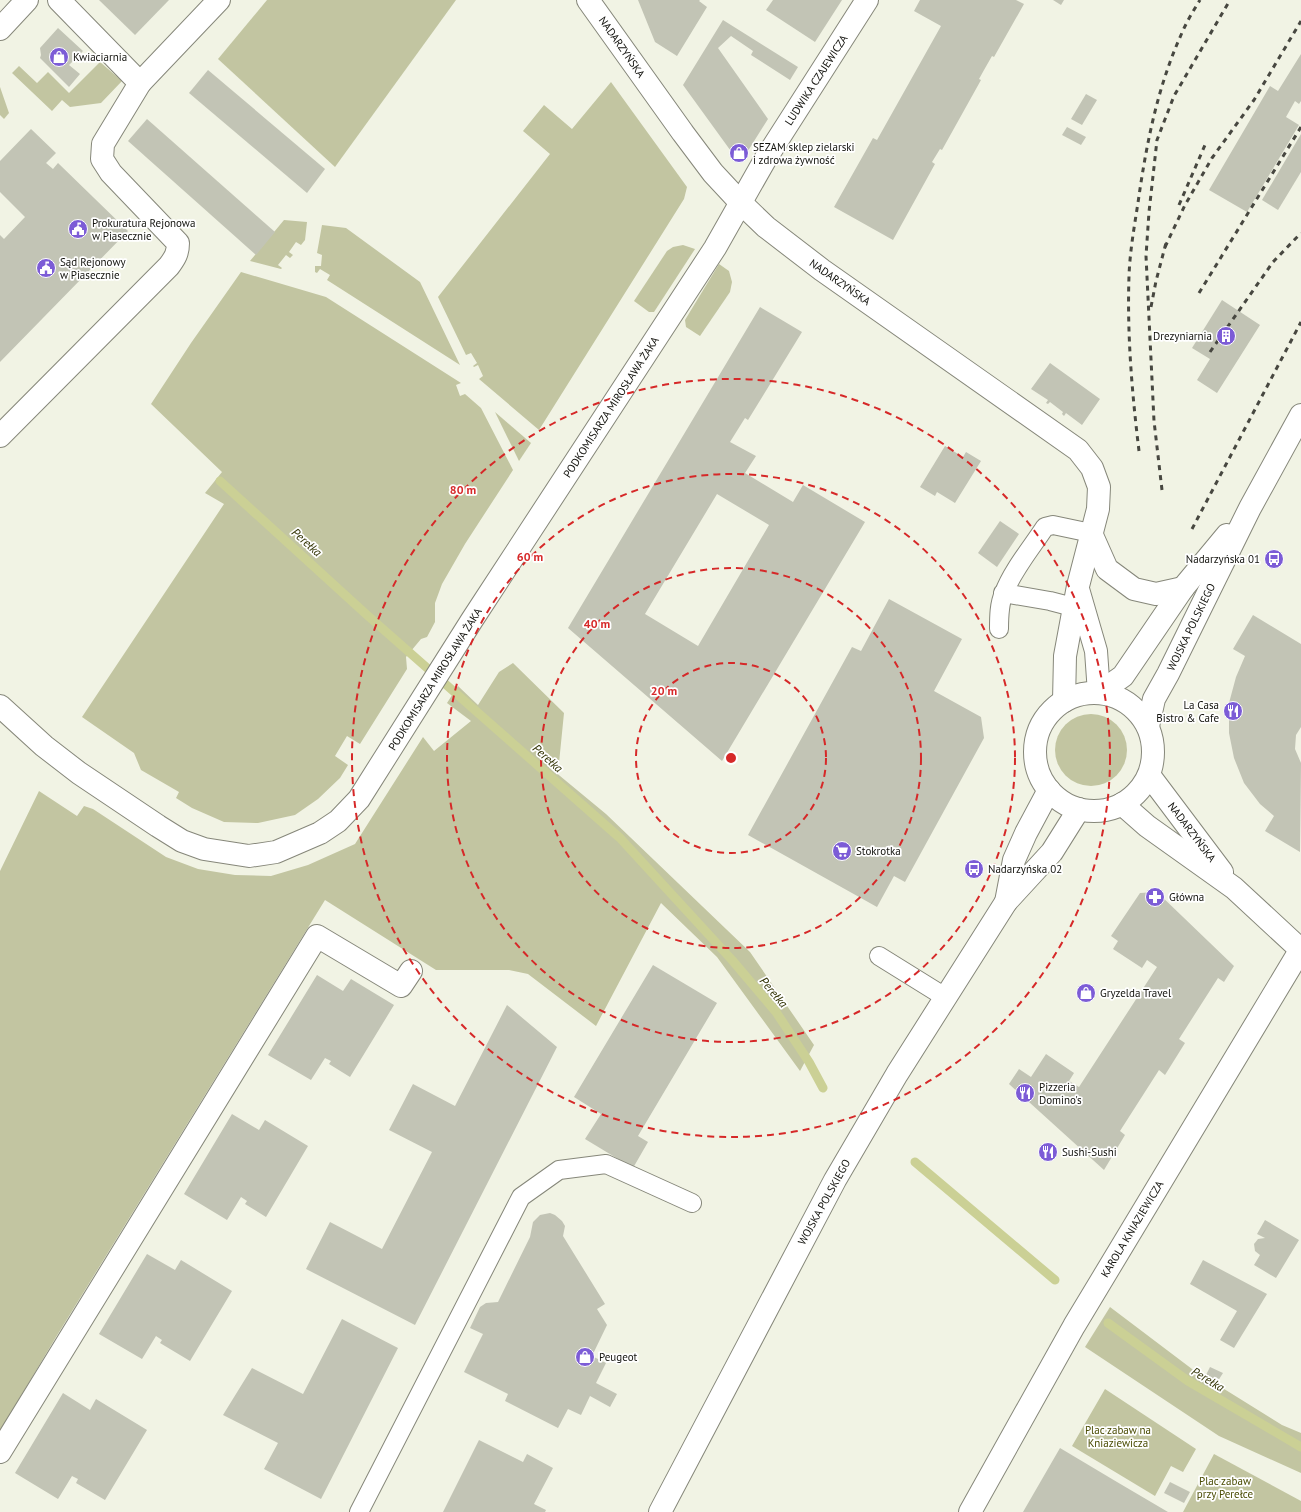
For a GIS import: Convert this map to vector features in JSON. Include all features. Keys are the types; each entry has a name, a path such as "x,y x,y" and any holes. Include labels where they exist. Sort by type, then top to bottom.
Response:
{"street":[{"path":"0,28 27,0"},
{"path":"59,0 140,83"},
{"path":"0,436 169,266 178,250 178,243 111,173 102,159 103,144 140,83 219,0"},
{"name":"NADARZYŃSKA","path":"588,0 682,133 713,173 766,227 822,270 1078,450 1092,468 1099,487 1098,509 1075,597 1065,656 1064,701"},
{"name":"LUDWIKA CZAJEWICZA","path":"740,202 766,158 867,0"},
{"name":"PODKOMISARZA MIROSŁAWA ŻAKA","path":"0,706 44,746 79,773 182,841 204,849 249,856 276,852 320,833 338,821 359,799 451,653 715,248 740,202"},
{"name":"WOJSKA POLSKIEGO","path":"1148,726 1154,699 1172,667 1250,508 1301,415"},
{"name":"WOJSKA POLSKIEGO","path":"1099,692 1123,676 1183,588 1250,508"},
{"path":"1091,533 1107,569 1134,589 1156,594 1183,588"},
{"name":"NADARZYŃSKA","path":"1075,597 1096,650 1099,692"},
{"path":"1099,692 1114,696 1128,703 1140,713 1148,726 1153,742 1153,759 1149,775 1138,792 1122,804 1103,811 1079,809 1065,803 1049,790 1038,772 1035,752 1038,732 1048,714 1064,701 1081,694 1099,692"},
{"name":"NADARZYŃSKA","path":"1149,775 1234,888"},
{"name":"WOJSKA POLSKIEGO","path":"1006,902 1014,860 1026,833 1049,790"},
{"name":"NADARZYŃSKA","path":"1122,804 1147,826 1234,888 1301,950"},
{"name":"WOJSKA POLSKIEGO","path":"660,1512 835,1180 897,1074 1006,902 1052,852 1079,809"},
{"path":"0,1452 317,936 401,986 411,971"},
{"name":"KAROLA KNIAZIEWICZA","path":"970,1512 1074,1326 1301,950"}],"lane":[{"path":"999,629 1000,609 1003,593 1010,579 1045,528 1053,525 1091,533"},
{"path":"1003,593 1050,601 1075,597"},
{"path":"879,956 945,998"},
{"path":"359,1512 521,1197 559,1170 606,1164 692,1203"}],"green space":[{"path":"267,0 456,0 335,167 218,59"},
{"path":"100,62 122,81 101,103 70,107 62,100 52,111 12,73 19,66 37,83 48,72 69,93"},
{"path":"611,82 687,187 684,199 539,430 479,379 483,376 478,365 473,366 477,363 471,353 466,355 438,297 550,154 523,131 544,105 572,129"},
{"path":"0,87 9,113 4,119 0,115"},
{"path":"284,220 307,222 305,240 301,245 296,242 289,252 293,255 290,258 286,255 278,265 282,268 281,269 250,261"},
{"path":"322,225 346,228 420,282 460,365 327,280 330,275 320,269 317,273 315,272 315,266 321,266 322,255 317,253"},
{"path":"683,245 695,249 654,312 649,312 634,301 667,251 673,247"},
{"path":"719,264 729,271 732,282 730,292 700,336 686,327 685,320"},
{"path":"241,272 326,297 461,383 456,385 460,396 465,394 481,408 513,470 465,544 442,584 435,603 435,622 427,637 421,639 406,657 407,669 360,744 347,736 335,756 348,765 340,778 318,799 295,815 258,823 224,822 192,808 176,798 179,792 141,770 134,753 82,717 224,504 205,493 222,472 151,404 191,343"},
{"path":"495,412 531,443 519,461"},
{"path":"513,663 564,713 559,763 554,771 606,814 750,952 814,1045 800,1071 717,957 661,903 596,1026 528,974 509,970 436,970 325,900 56,1337 0,1431 0,871 39,791 77,816 84,806 93,809 166,857 198,869 235,875 271,876 308,865 355,844 423,737 434,751 471,721 447,703 458,686 478,705 499,672"},
{"path":"1091,714 1105,717 1117,724 1124,736 1127,750 1124,764 1117,776 1105,783 1091,786 1077,783 1065,776 1058,764 1055,750 1058,736 1065,724 1077,717"},
{"path":"1110,1307 1192,1369 1282,1425 1301,1433 1301,1473 1219,1436 1085,1347"},
{"name":"Plac zabaw na Kniaziewicza","path":"1105,1389 1196,1449 1183,1472 1171,1466 1155,1496 1072,1446"},
{"name":"Plac zabaw przy Perełce","path":"1214,1454 1301,1501 1301,1512 1183,1512"}],"building":[{"path":"99,0 169,0 135,35"},
{"path":"638,0 700,0 699,1 707,7 677,56 655,42"},
{"path":"773,0 842,0 815,42 766,10"},
{"path":"920,0 1016,0 1024,4 994,57 992,56 984,70 979,79 981,80 942,150 940,149 932,162 935,164 893,240 834,207 873,138 877,140 941,26 914,11"},
{"path":"1053,0 1064,0 1061,5"},
{"path":"723,20 798,67 790,80 751,55 753,51 731,36 718,48 768,119 746,154 733,154 683,85"},
{"name":"Kwiaciarnia","path":"58,28 83,51 69,65 80,74 69,87 40,58 40,48"},
{"path":"1301,54 1301,101 1299,104 1295,101 1286,117 1299,125 1247,212 1209,190 1270,86 1278,91"},
{"path":"208,70 325,169 307,193 189,93"},
{"path":"1086,94 1097,100 1082,125 1071,119"},
{"path":"147,119 275,232 256,255 128,141"},
{"path":"1067,127 1086,137 1081,145 1062,135"},
{"name":"Sąd Rejonowy w Piasecznie","path":"31,129 56,153 46,163 53,169 58,163 128,231 0,362 0,235 4,239 25,217 0,192 0,161"},
{"path":"1301,134 1301,172 1278,210 1262,200"},
{"name":"Drezyniarnia","path":"1222,300 1260,325 1217,393 1197,380 1210,359 1192,348"},
{"path":"760,307 802,332 748,420 745,418 730,442 756,456 745,473 793,502 803,485 865,522 722,761 568,628","holes":["717,494 769,525 698,646 645,614"]},
{"path":"1050,363 1100,399 1082,425 1066,413 1064,416 1062,414 1063,412 1050,402 1048,404 1046,403 1048,400 1031,389"},
{"path":"945,446 963,457 966,452 981,461 955,503 937,492 935,496 920,487"},
{"path":"1000,521 1019,534 997,567 978,553"},
{"path":"889,599 962,639 934,691 981,717 984,738 905,882 894,876 877,907 748,835 852,647 861,651"},
{"path":"1253,615 1301,644 1301,727 1296,735 1295,749 1301,763 1300,852 1265,831 1274,816 1260,804 1244,783 1234,758 1229,733 1229,703 1236,677 1245,656 1233,649"},
{"path":"1157,892 1234,966 1224,982 1218,978 1179,1039 1185,1043 1165,1075 1159,1070 1120,1131 1125,1135 1104,1170 1009,1084 1019,1069 1031,1077 1046,1054 1074,1073 1069,1081 1079,1087 1157,967 1147,960 1142,968 1113,949 1118,941 1111,936 1140,893"},
{"path":"653,965 717,1003 638,1136 648,1142 633,1168 585,1139 601,1114 574,1097"},
{"path":"317,975 343,991 351,979 394,1005 350,1077 329,1064 331,1061 325,1058 311,1080 268,1055"},
{"path":"507,1005 557,1047 415,1325 306,1269 330,1222 382,1249 432,1152 389,1130 413,1084 455,1106"},
{"path":"232,1114 259,1130 265,1120 308,1146 266,1217 245,1204 247,1201 241,1197 227,1220 184,1194"},
{"path":"550,1213 562,1221 565,1226 563,1236 605,1304 597,1309 607,1325 592,1356 606,1363 596,1383 617,1394 610,1407 590,1396 581,1415 568,1409 558,1428 505,1401 508,1394 464,1372 483,1334 470,1328 480,1307 486,1303 498,1302 530,1237 533,1222 540,1215"},
{"path":"1265,1220 1299,1240 1276,1278 1254,1265 1260,1255 1255,1251 1254,1244 1258,1239 1265,1238 1257,1234"},
{"path":"147,1254 175,1270 181,1260 232,1291 190,1361 160,1343 162,1340 156,1336 142,1359 99,1334"},
{"path":"1203,1260 1267,1294 1234,1348 1220,1340 1237,1311 1190,1284"},
{"path":"342,1319 398,1348 321,1499 264,1469 278,1443 223,1415 252,1368 303,1394"},
{"path":"1210,1367 1223,1373 1216,1384 1205,1377"},
{"path":"63,1393 90,1410 96,1399 147,1430 105,1500 76,1483 78,1479 72,1476 58,1499 15,1473"},
{"path":"479,1440 523,1462 527,1454 553,1468 534,1504 546,1510 545,1512 443,1512"},
{"path":"1060,1448 1117,1482 1168,1512 1023,1512"},
{"path":"1170,1482 1190,1492 1184,1503 1164,1493"}],"waterway":[{"name":"Perełka","path":"220,481 367,615 620,838 732,960 776,1012 809,1062 823,1088"},
{"name":"Perełka","path":"915,1162 1055,1280"},
{"name":"Perełka","path":"1108,1323 1188,1381 1301,1447"}],"railway":[{"path":"1139,451 1129,342 1129,276 1132,243 1147,149 1160,91 1181,35 1200,0"},
{"path":"1162,490 1154,421 1146,256 1157,140 1174,96 1230,0"},
{"path":"1165,247 1185,205 1212,158 1254,100 1301,21"},
{"path":"1199,293 1301,127"},
{"path":"1179,205 1205,145"},
{"path":"1210,352 1273,262 1301,233"},
{"path":"1151,307 1166,243"},
{"path":"1192,529 1301,322"}],"place":[{"name":"Kwiaciarnia","path":"59,57"},
{"name":"SEZAM sklep zielarski i zdrowa żywność","path":"739,153"},
{"name":"Prokuratura Rejonowa w Piasecznie","path":"78,229"},
{"name":"Sąd Rejonowy w Piasecznie","path":"46,268"},
{"name":"Drezyniarnia","path":"1226,336"},
{"name":"Nadarzyńska 01","path":"1274,559"},
{"name":"La Casa Bistro & Cafe","path":"1233,711"},
{"name":"Stokrotka","path":"842,851"},
{"name":"Nadarzyńska 02","path":"974,869"},
{"name":"Główna","path":"1155,897"},
{"name":"Gryzelda Travel","path":"1086,993"},
{"name":"Pizzeria Domino's","path":"1025,1093"},
{"name":"Sushi-Sushi","path":"1048,1152"},
{"name":"Peugeot","path":"585,1357"}]}
